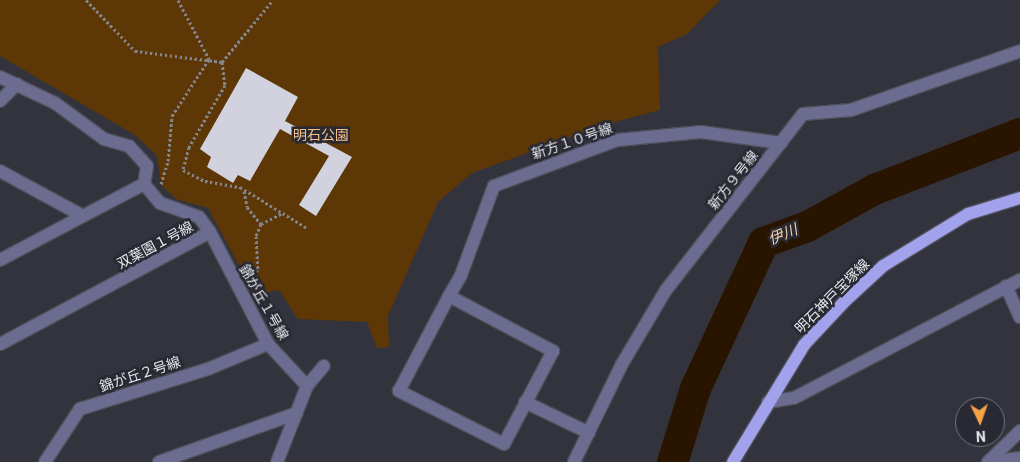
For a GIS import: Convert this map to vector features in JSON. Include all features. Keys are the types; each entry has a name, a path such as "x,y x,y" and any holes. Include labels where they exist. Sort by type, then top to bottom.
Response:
{"main road":[{"name":"明石神戸宝塚線","path":"733,462 804,345 883,266 968,214 1020,198"}],"street":[{"name":"新方９号線","path":"574,462 622,364 666,290 803,114 851,110 1020,52"},
{"path":"0,77 55,103 104,139 129,146 147,166 144,184 0,260"},
{"path":"0,101 17,84"},
{"name":"新方１０号線","path":"525,402 504,444 400,391 461,275 494,186 618,140 701,132 781,142"},
{"path":"0,171 83,216"},
{"name":"双葉園１号線","path":"0,344 210,232 199,217 160,203 144,184"},
{"name":"錦が丘１号線","path":"210,232 268,344 307,386"},
{"path":"768,402 794,398 1020,280"},
{"path":"1006,286 1020,317"},
{"path":"449,296 553,351 525,402 589,433"},
{"name":"錦が丘２号線","path":"45,462 80,409 208,368 268,344"},
{"path":"277,462 307,386 324,366"},
{"path":"159,462 297,414"},
{"path":"989,462 1020,431"},
{"path":"989,462 1020,458"}],"path":[{"path":"86,0 135,51 222,62"},
{"path":"178,0 209,59"},
{"path":"273,0 222,62 225,84 189,147 184,170 205,181 244,191 307,228"},
{"path":"165,181 172,116 209,59"},
{"path":"244,191 247,207 261,224"},
{"path":"258,270 256,236 261,224 283,213"}],"green space":[{"name":"明石公園","path":"0,0 720,0 687,34 658,47 660,110 607,124 472,173 438,202 388,316 389,347 377,348 367,322 298,319 279,290 255,295 208,208 176,199 161,185 157,156 135,135 0,56"}],"building":[{"path":"246,68 298,97 285,121 352,157 316,216 299,205 329,156 280,129 250,181 238,175 233,183 207,167 211,157 200,149"}],"waterway":[{"name":"伊川","path":"672,462 695,388 763,242 807,226 874,189 1020,133"}]}
